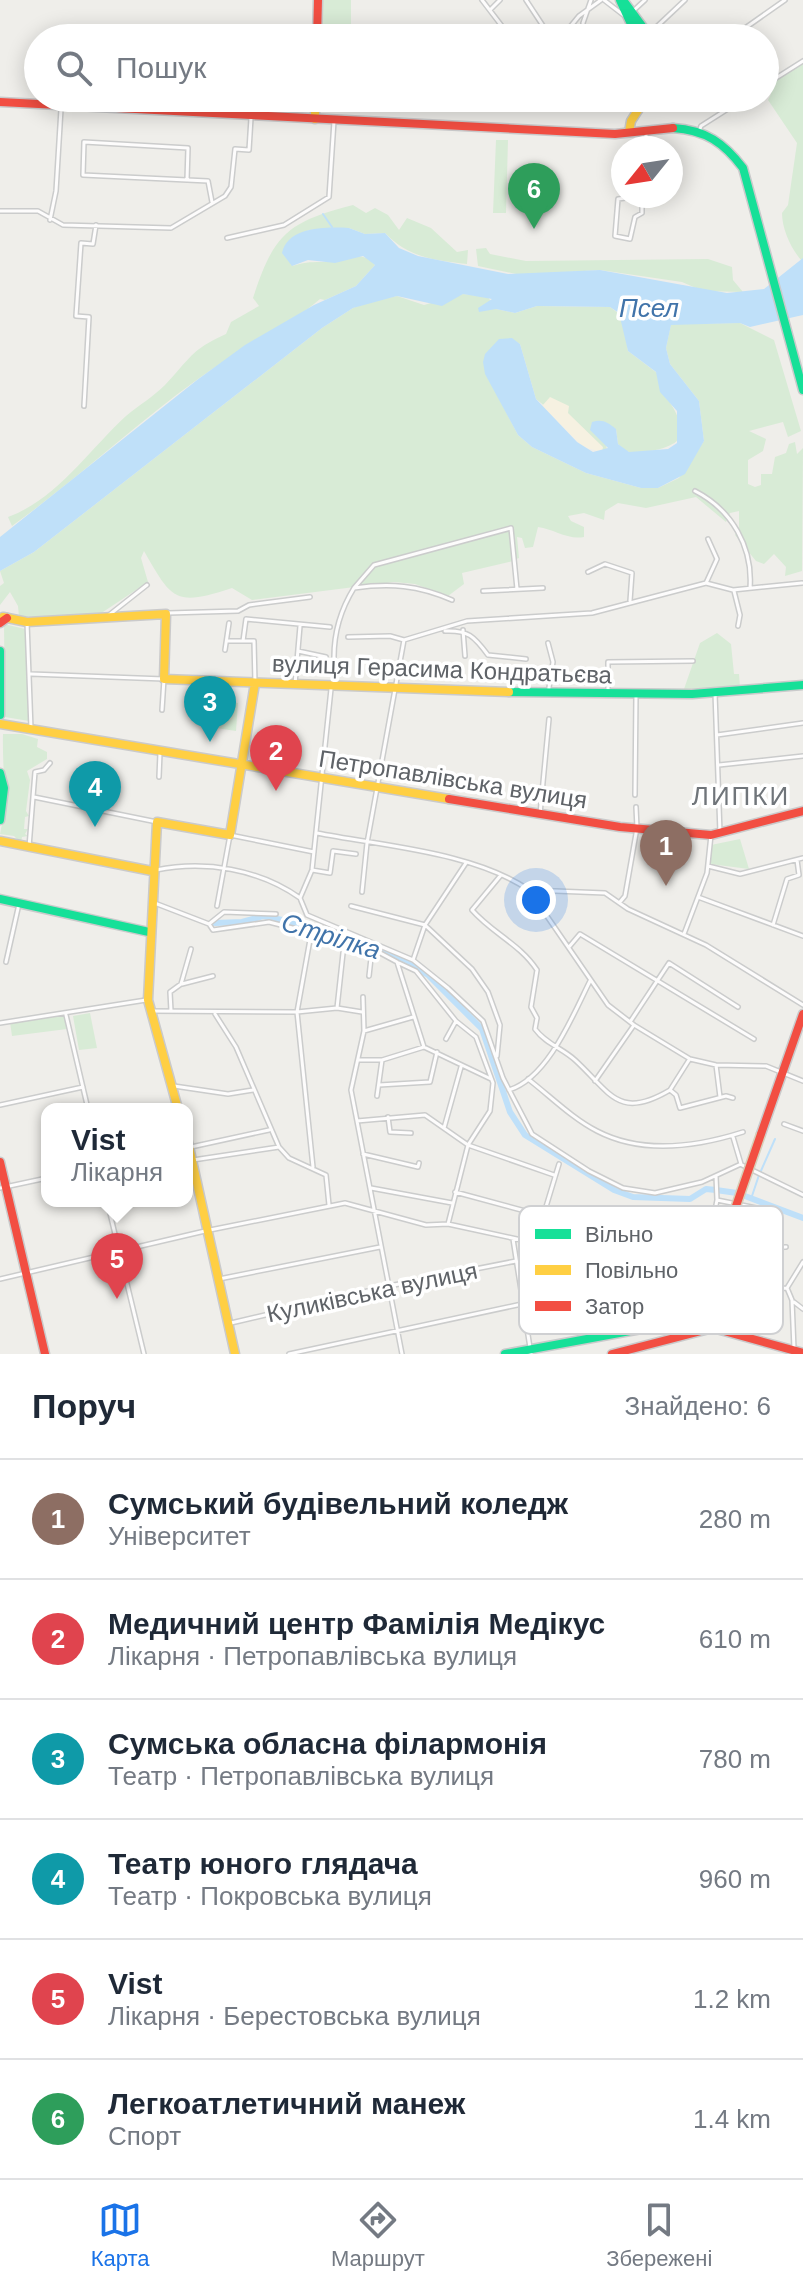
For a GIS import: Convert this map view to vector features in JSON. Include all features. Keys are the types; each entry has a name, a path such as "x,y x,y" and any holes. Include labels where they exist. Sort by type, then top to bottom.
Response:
{"main road":[{"path":"317,24 318,0"},
{"path":"622,0 638,24"},
{"path":"0,102 24,102"},
{"path":"195,112 566,132 676,128 699,132 725,144 743,168 771,261 803,390"},
{"path":"315,112 315,119"},
{"path":"629,132 635,112"},
{"path":"2,617 27,622 166,614 164,679"},
{"path":"0,651 0,715"},
{"name":"вулиця Герасима Кондратьєва","path":"164,679 608,695 715,693 803,685"},
{"path":"176,1103 148,1000 152,871 157,822 230,835 255,683"},
{"name":"Петропавлівська вулиця","path":"0,724 637,828 715,834 803,811"},
{"path":"0,773 1,814"},
{"path":"0,841 152,871"},
{"path":"0,899 149,932"},
{"path":"736,1206 803,1014"},
{"path":"193,1160 235,1354"},
{"path":"0,1162 3,1187 45,1354"},
{"path":"505,1354 616,1334"},
{"path":"612,1354 680,1334"},
{"path":"737,1334 798,1352"}],"street":[{"path":"482,0 500,24"},
{"path":"490,10 500,0"},
{"path":"526,0 542,24"},
{"path":"583,24 591,0"},
{"path":"575,24 602,0 629,14 645,0"},
{"path":"662,24 685,0"},
{"path":"751,24 785,0"},
{"path":"779,76 803,61"},
{"path":"50,220 56,191 55,112"},
{"path":"699,132 701,126 723,112"},
{"path":"0,211 38,211 63,225 171,228 225,196 231,187 235,149 249,150 251,116"},
{"path":"227,238 284,225 329,197 334,120"},
{"path":"646,130 646,136"},
{"path":"187,180 188,148 84,142 83,175 187,180 208,181 213,204"},
{"path":"642,196 642,213 635,217 630,239 615,236 618,199 642,196"},
{"path":"84,406 89,317 76,316 81,243 93,244 96,225"},
{"path":"695,491 719,508 747,548 750,588"},
{"path":"300,898 312,870 334,686 337,626 354,588 374,565 511,528 517,589"},
{"path":"706,583 717,559 708,539"},
{"path":"588,572 605,564 632,573 630,601"},
{"path":"348,637 390,636 404,640 467,621 592,613 706,583 733,590 802,583"},
{"path":"354,588 384,584 415,586 452,600"},
{"path":"105,617 147,585"},
{"path":"483,591 543,588"},
{"path":"733,590 740,615 738,626"},
{"path":"166,614 231,612 249,605 310,597"},
{"path":"243,641 246,619 330,627"},
{"path":"27,622 31,729"},
{"path":"225,650 229,623"},
{"path":"295,684 300,626"},
{"path":"442,631 463,630 475,636 488,655 526,659"},
{"path":"463,630 465,656"},
{"path":"362,892 367,843 404,640"},
{"path":"226,641 254,641 255,683"},
{"path":"548,643 553,662 548,694"},
{"path":"297,650 326,657"},
{"path":"608,695 608,662 693,661"},
{"name":"вулиця Герасима Кондратьєва","path":"31,674 164,679"},
{"path":"162,710 164,679"},
{"path":"684,935 708,866 715,834 718,765 715,693"},
{"path":"635,795 636,695"},
{"path":"540,814 549,719"},
{"path":"717,735 803,723"},
{"path":"159,777 160,750"},
{"path":"718,765 803,756"},
{"path":"29,847 35,772 44,770 50,763"},
{"path":"34,797 157,822"},
{"path":"620,902 625,896 637,828 636,807"},
{"path":"317,833 466,863 501,875 529,890 605,893 628,909 684,935 803,1005"},
{"path":"217,906 230,835 314,852"},
{"path":"312,870 330,873 333,851 367,855"},
{"path":"708,866 740,874 803,858"},
{"path":"773,926 787,879 799,875 797,860"},
{"path":"413,960 425,925 466,863"},
{"path":"152,871 185,864 226,869 269,880 300,898 311,918 371,939 413,960 483,1021 509,1090 532,1134 589,1171 623,1188 655,1193 716,1176 741,1164"},
{"path":"501,875 472,910 484,924 526,952 537,970 531,1007 537,1018 535,1029 542,1040 573,1058 607,1094 629,1104 651,1100 670,1090 690,1059"},
{"path":"529,890 608,1005 632,1023 690,1059 716,1065 766,1066 803,1081"},
{"path":"536,901 541,891"},
{"path":"698,897 803,936"},
{"path":"151,902 209,924 213,930 269,922 372,949 416,971 456,1021 481,1043 491,1079 490,1111 468,1145 448,1224"},
{"path":"6,962 19,904"},
{"path":"351,906 425,925 482,981 501,1032 497,1056"},
{"path":"209,924 224,912 276,914"},
{"path":"311,934 297,1012 313,1167"},
{"path":"568,947 580,934 754,1039"},
{"path":"337,1008 344,942"},
{"path":"181,984 191,949"},
{"path":"369,976 372,949"},
{"path":"397,962 424,1047"},
{"path":"595,1081 669,963 738,1007"},
{"path":"171,1011 170,992 181,984 213,976"},
{"path":"509,1090 528,1079 557,1048 590,980"},
{"path":"363,997 364,1031 351,1090 402,1354"},
{"path":"0,1023 148,1000"},
{"path":"149,1011 215,1014 337,1008 362,1012"},
{"path":"66,1014 87,1103"},
{"path":"215,1014 236,1047 269,1130 279,1147 289,1158 326,1175 329,1205"},
{"path":"364,1031 413,1017"},
{"path":"446,1039 456,1021"},
{"path":"358,1060 382,1060 424,1047 491,1079"},
{"path":"379,1085 430,1082 437,1052"},
{"path":"377,1096 382,1060"},
{"path":"716,1065 720,1097"},
{"path":"444,1129 461,1067"},
{"path":"528,1079 597,1131 621,1139 661,1147 696,1146 743,1132"},
{"path":"172,1086 228,1094 253,1090"},
{"path":"0,1105 83,1087"},
{"path":"670,1090 676,1095 680,1108 720,1097 733,1098"},
{"path":"356,1121 425,1115 468,1145 554,1175"},
{"path":"388,1117 390,1132 411,1133"},
{"path":"784,1124 803,1131"},
{"path":"193,1143 269,1130"},
{"path":"732,1136 741,1164 803,1195"},
{"path":"193,1160 279,1147"},
{"path":"363,1154 418,1167 419,1163"},
{"path":"546,1206 559,1164"},
{"path":"716,1176 716,1206"},
{"path":"3,1187 41,1179"},
{"path":"371,1188 452,1203"},
{"path":"455,1192 519,1209"},
{"path":"717,1198 750,1206"},
{"path":"0,1279 208,1230 345,1203 426,1225 448,1224 519,1240"},
{"path":"108,1207 144,1354"},
{"path":"513,1239 519,1282"},
{"path":"219,1279 380,1247"},
{"name":"Куликівська вулиця","path":"229,1323 516,1261"},
{"path":"787,1288 803,1262"},
{"path":"787,1288 792,1300 798,1352"},
{"path":"792,1300 803,1309"},
{"path":"289,1354 397,1328 519,1305"}],"green space":[{"path":"323,0 351,0 351,24 322,24"},
{"path":"803,63 802,261 788,238 782,213 788,205 797,143 776,112 779,112 779,79"},
{"path":"496,140 508,140 506,213 493,213"},
{"path":"353,205 366,213 375,208 388,215 399,230 407,218 431,228 457,252 468,250 467,264 413,253 385,233 365,234 349,228 308,230 292,266 359,257 375,265 356,286 325,300 320,299 198,379 12,526 8,517 26,509 57,486 126,416 165,385 191,356 226,334 231,322 259,306 253,298 261,276 268,258 286,234 313,218"},
{"path":"486,248 490,254 526,261 708,259 732,267 733,280 743,292 703,291 682,282 600,270 521,275 478,266 476,249"},
{"path":"463,294 488,297 496,309 515,313 537,306 610,307 622,316 628,351 657,373 662,389 675,410 680,436 673,444 649,451 629,452 618,444 616,429 606,444 607,451 602,452 536,399 520,344 512,339 499,339 496,393 518,435 532,447 586,473 641,488 658,488 679,478 704,441 699,401 670,364 666,348 671,324 740,323 774,340 801,431 788,437 783,422 749,431 766,439 763,451 748,460 748,484 755,487 761,485 761,474 772,474 775,457 786,453 789,444 795,442 797,454 803,448 802,571 785,576 786,567 774,554 764,564 756,561 735,535 739,527 739,511 730,513 726,522 696,497 646,508 618,503 605,511 604,520 584,513 568,516 571,521 584,527 584,537 572,537 538,527 533,547 525,548 522,538 517,537 519,558 514,560 512,553 513,561 462,573 464,584 448,596 415,584 394,582 252,600 232,588 186,598 169,589 144,551 141,558 148,582 100,614 19,617 18,606 10,592 0,605 0,586 4,583 0,571 34,552 322,328 353,308 372,301 397,296 424,305"},
{"path":"4,624 25,629 29,721 5,717"},
{"path":"717,633 731,644 734,674 739,674 740,687 684,689 700,643"},
{"path":"207,698 238,703 236,731 203,726"},
{"path":"3,734 22,734 38,739 37,747 47,752 47,759 27,771 30,780 26,811 29,816 25,817 24,829 28,829 25,834 28,836 22,837 21,843 14,836 0,834 4,797"},
{"path":"740,839 749,869 710,864 711,845"},
{"path":"90,1013 97,1048 79,1050 73,1016"},
{"path":"64,1016 67,1029 12,1036 10,1022"}],"sand":[{"path":"550,397 569,406 568,413 603,447 602,452 583,447 542,406"}],"water":[{"name":"Псел","path":"320,228 349,228 365,234 385,233 399,248 418,256 508,274 600,270 727,293 764,289 803,258 803,315 750,327 740,323 671,325 666,348 670,364 699,401 704,441 685,474 658,488 641,488 586,473 532,447 518,435 485,374 485,354 499,339 512,338 520,344 536,399 577,442 593,452 608,448 590,430 592,422 602,421 616,429 618,444 629,452 668,449 677,443 677,411 660,392 656,372 628,351 619,313 610,307 537,306 515,313 496,309 479,312 478,308 492,299 463,294 442,306 397,296 353,308 322,328 34,552 0,571 0,537 245,345 314,305 356,286 375,265 363,256 335,263 308,260 292,266 282,253 286,244 300,233"}],"waterway":[{"path":"323,214 332,227"},
{"name":"Стрілка","path":"215,923 242,922 263,916 306,925 377,946 428,975 482,1029 510,1112 525,1135 614,1190 633,1197 690,1199 706,1189 737,1193 771,1206"},
{"path":"760,1173 775,1139"},
{"path":"751,1199 759,1175"},
{"name":"Стрілка","path":"783,1210 803,1218"}],"traffic: fast":[{"path":"620,0 631,24"},
{"path":"623,0 641,24"},
{"path":"673,128 713,139 729,151 743,168 803,390"},
{"path":"0,651 0,715"},
{"path":"509,692 692,694 803,685"},
{"path":"0,773 4,788 0,820"},
{"path":"0,899 149,932"},
{"path":"505,1354 614,1334"}],"traffic: slow":[{"path":"315,112 315,119"},
{"path":"629,132 637,112"},
{"path":"3,617 27,622 166,614 164,679 509,692"},
{"path":"176,1103 148,1000 157,822 230,835 255,683"},
{"path":"0,724 449,799"},
{"path":"0,841 152,871"},
{"path":"193,1165 235,1354"}],"traffic: jam":[{"path":"317,24 318,0"},
{"path":"0,102 24,103"},
{"path":"192,112 615,134 673,128"},
{"path":"0,623 7,618"},
{"path":"449,799 620,827 711,835 803,811"},
{"path":"761,1134 803,1014"},
{"path":"736,1206 761,1134"},
{"path":"0,1162 45,1354"},
{"path":"612,1354 690,1334"},
{"path":"735,1334 803,1353"}],"place":[{"name":"Легкоатлетичний манеж","path":"534,229"},
{"name":"Сумська обласна філармонія","path":"210,742"},
{"name":"Медичний центр Фамілія Медікус","path":"276,791"},
{"name":"Театр юного глядача","path":"95,827"},
{"name":"Сумський будівельний коледж","path":"666,886"},
{"name":"Vist","path":"117,1299"}],"district":[{"name":"ЛИПКИ","path":"741,796"}]}
